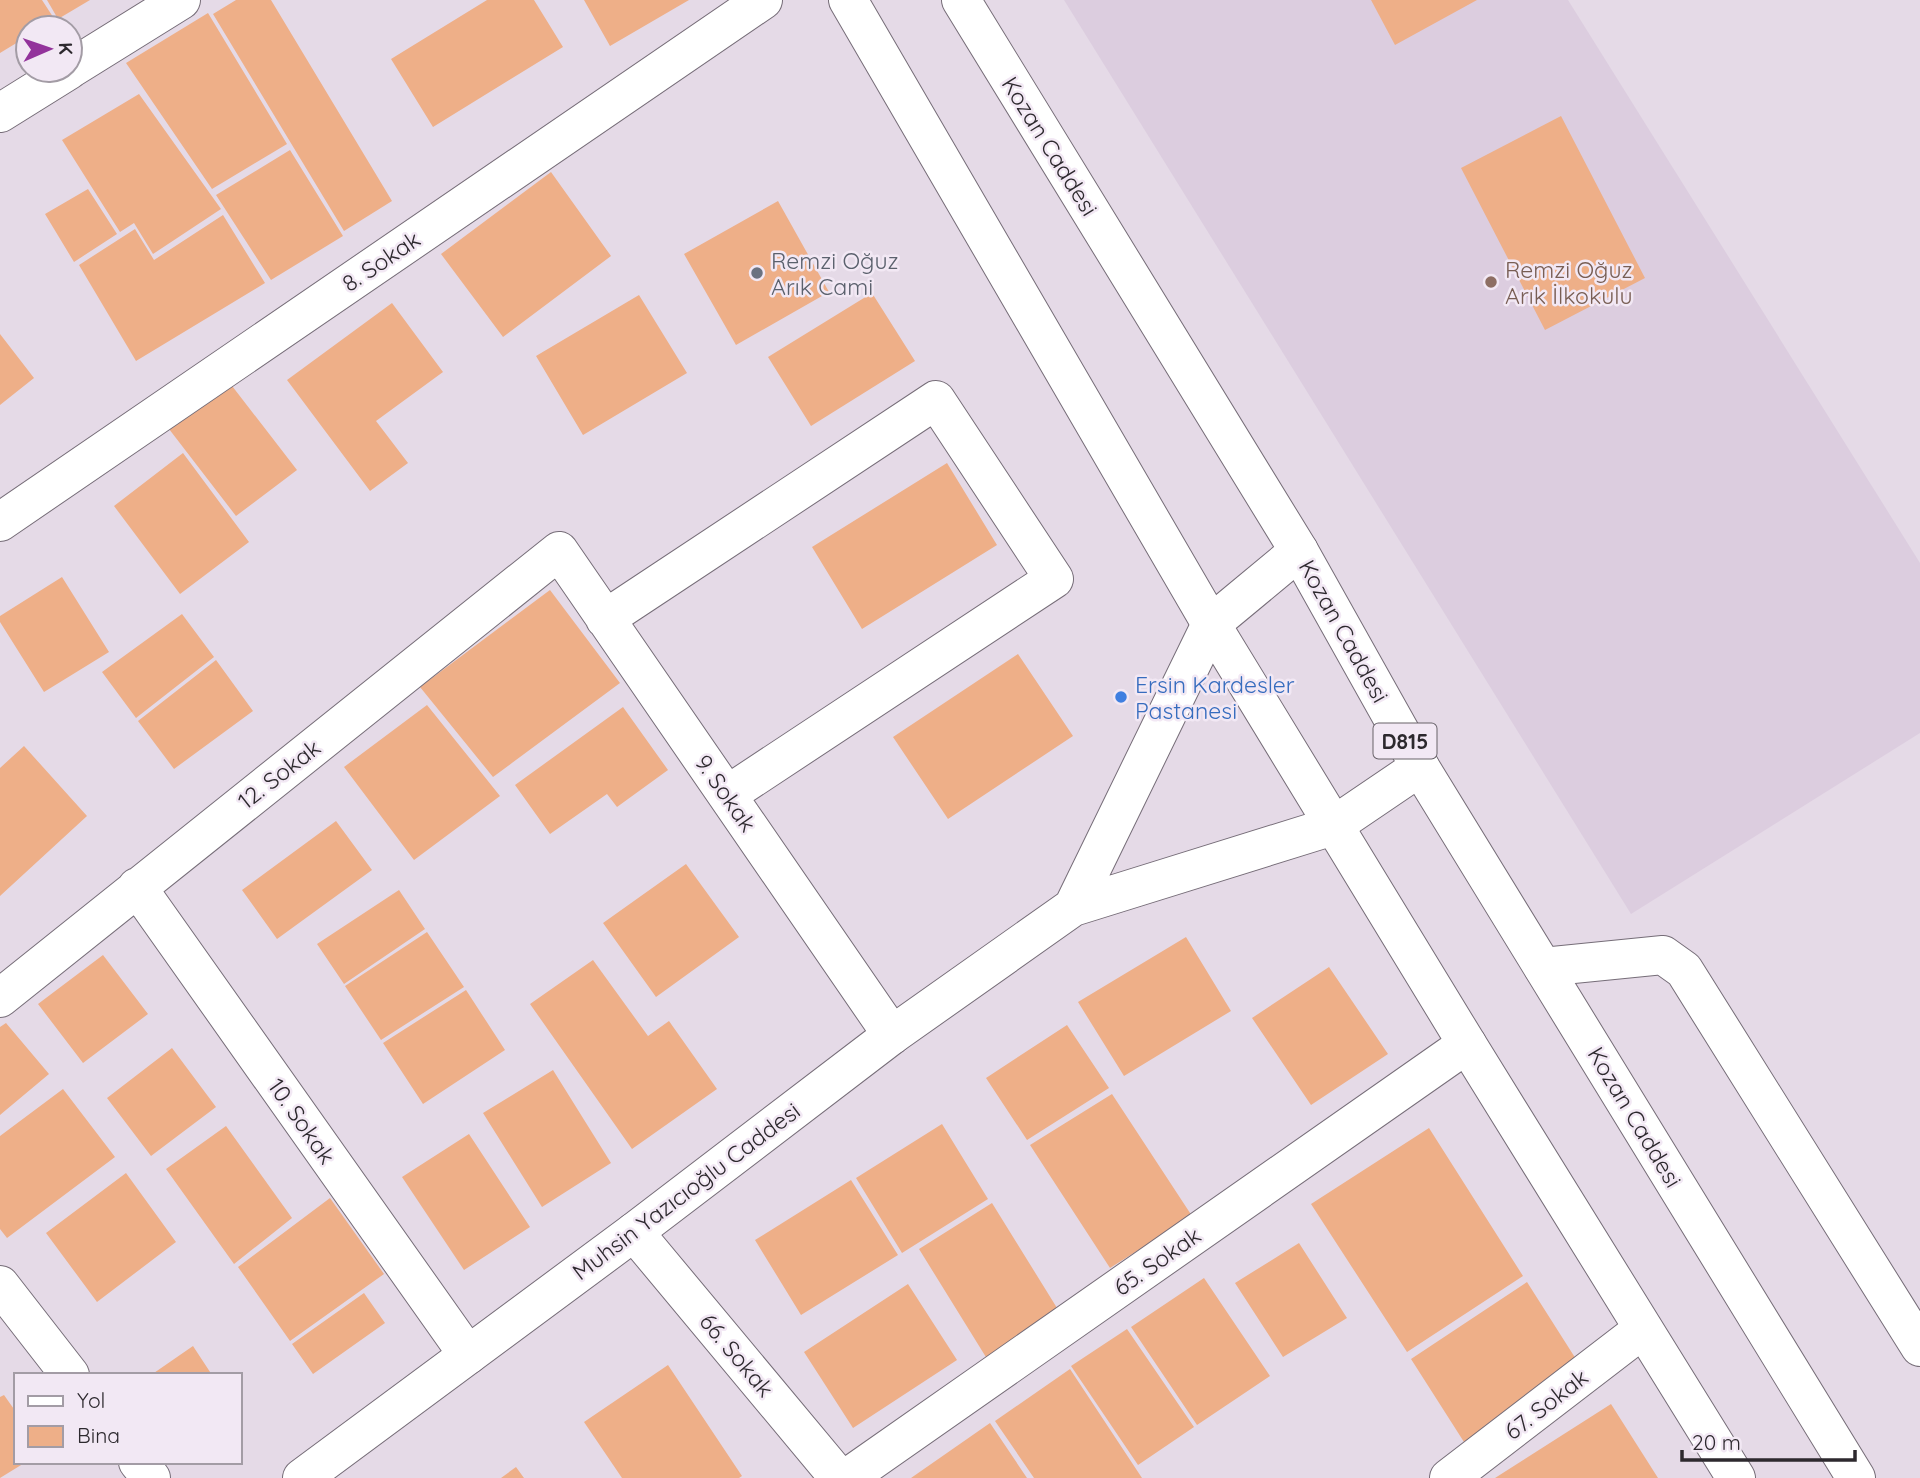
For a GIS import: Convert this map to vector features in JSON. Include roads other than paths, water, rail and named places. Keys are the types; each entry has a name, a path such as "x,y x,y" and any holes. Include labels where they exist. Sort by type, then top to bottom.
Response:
{"main road":[{"path":"84,61 181,0"},
{"name":"8. Sokak","path":"0,522 763,0"},
{"path":"848,0 1333,826 1737,1478"},
{"name":"Kozan Caddesi","path":"961,0 1299,551 1420,766 1856,1478"},
{"path":"0,113 47,84"},
{"path":"605,618 936,400 1054,579 727,794"},
{"name":"9. Sokak","path":"559,551 892,1035"},
{"name":"12. Sokak","path":"0,998 559,551"},
{"path":"1073,907 1212,624 1299,551"},
{"path":"1073,907 1333,826 1420,766"},
{"name":"10. Sokak","path":"137,887 468,1354"},
{"name":"Muhsin Yazıcıoğlu Caddesi","path":"302,1478 634,1232 892,1035 1073,907"},
{"path":"1543,967 1663,955 1684,970 1920,1347"},
{"name":"65. Sokak","path":"847,1478 1467,1044"},
{"name":"66. Sokak","path":"634,1232 839,1478"},
{"path":"0,1284 68,1373"},
{"name":"67. Sokak","path":"1449,1478 1643,1329"},
{"path":"140,1464 151,1478"}],"place":[{"name":"Remzi Oğuz Arık Cami","path":"757,273"},
{"name":"Remzi Oğuz Arık İlkokulu","path":"1491,282"},
{"name":"Ersin Kardesler Pastanesi","path":"1121,697"}]}
